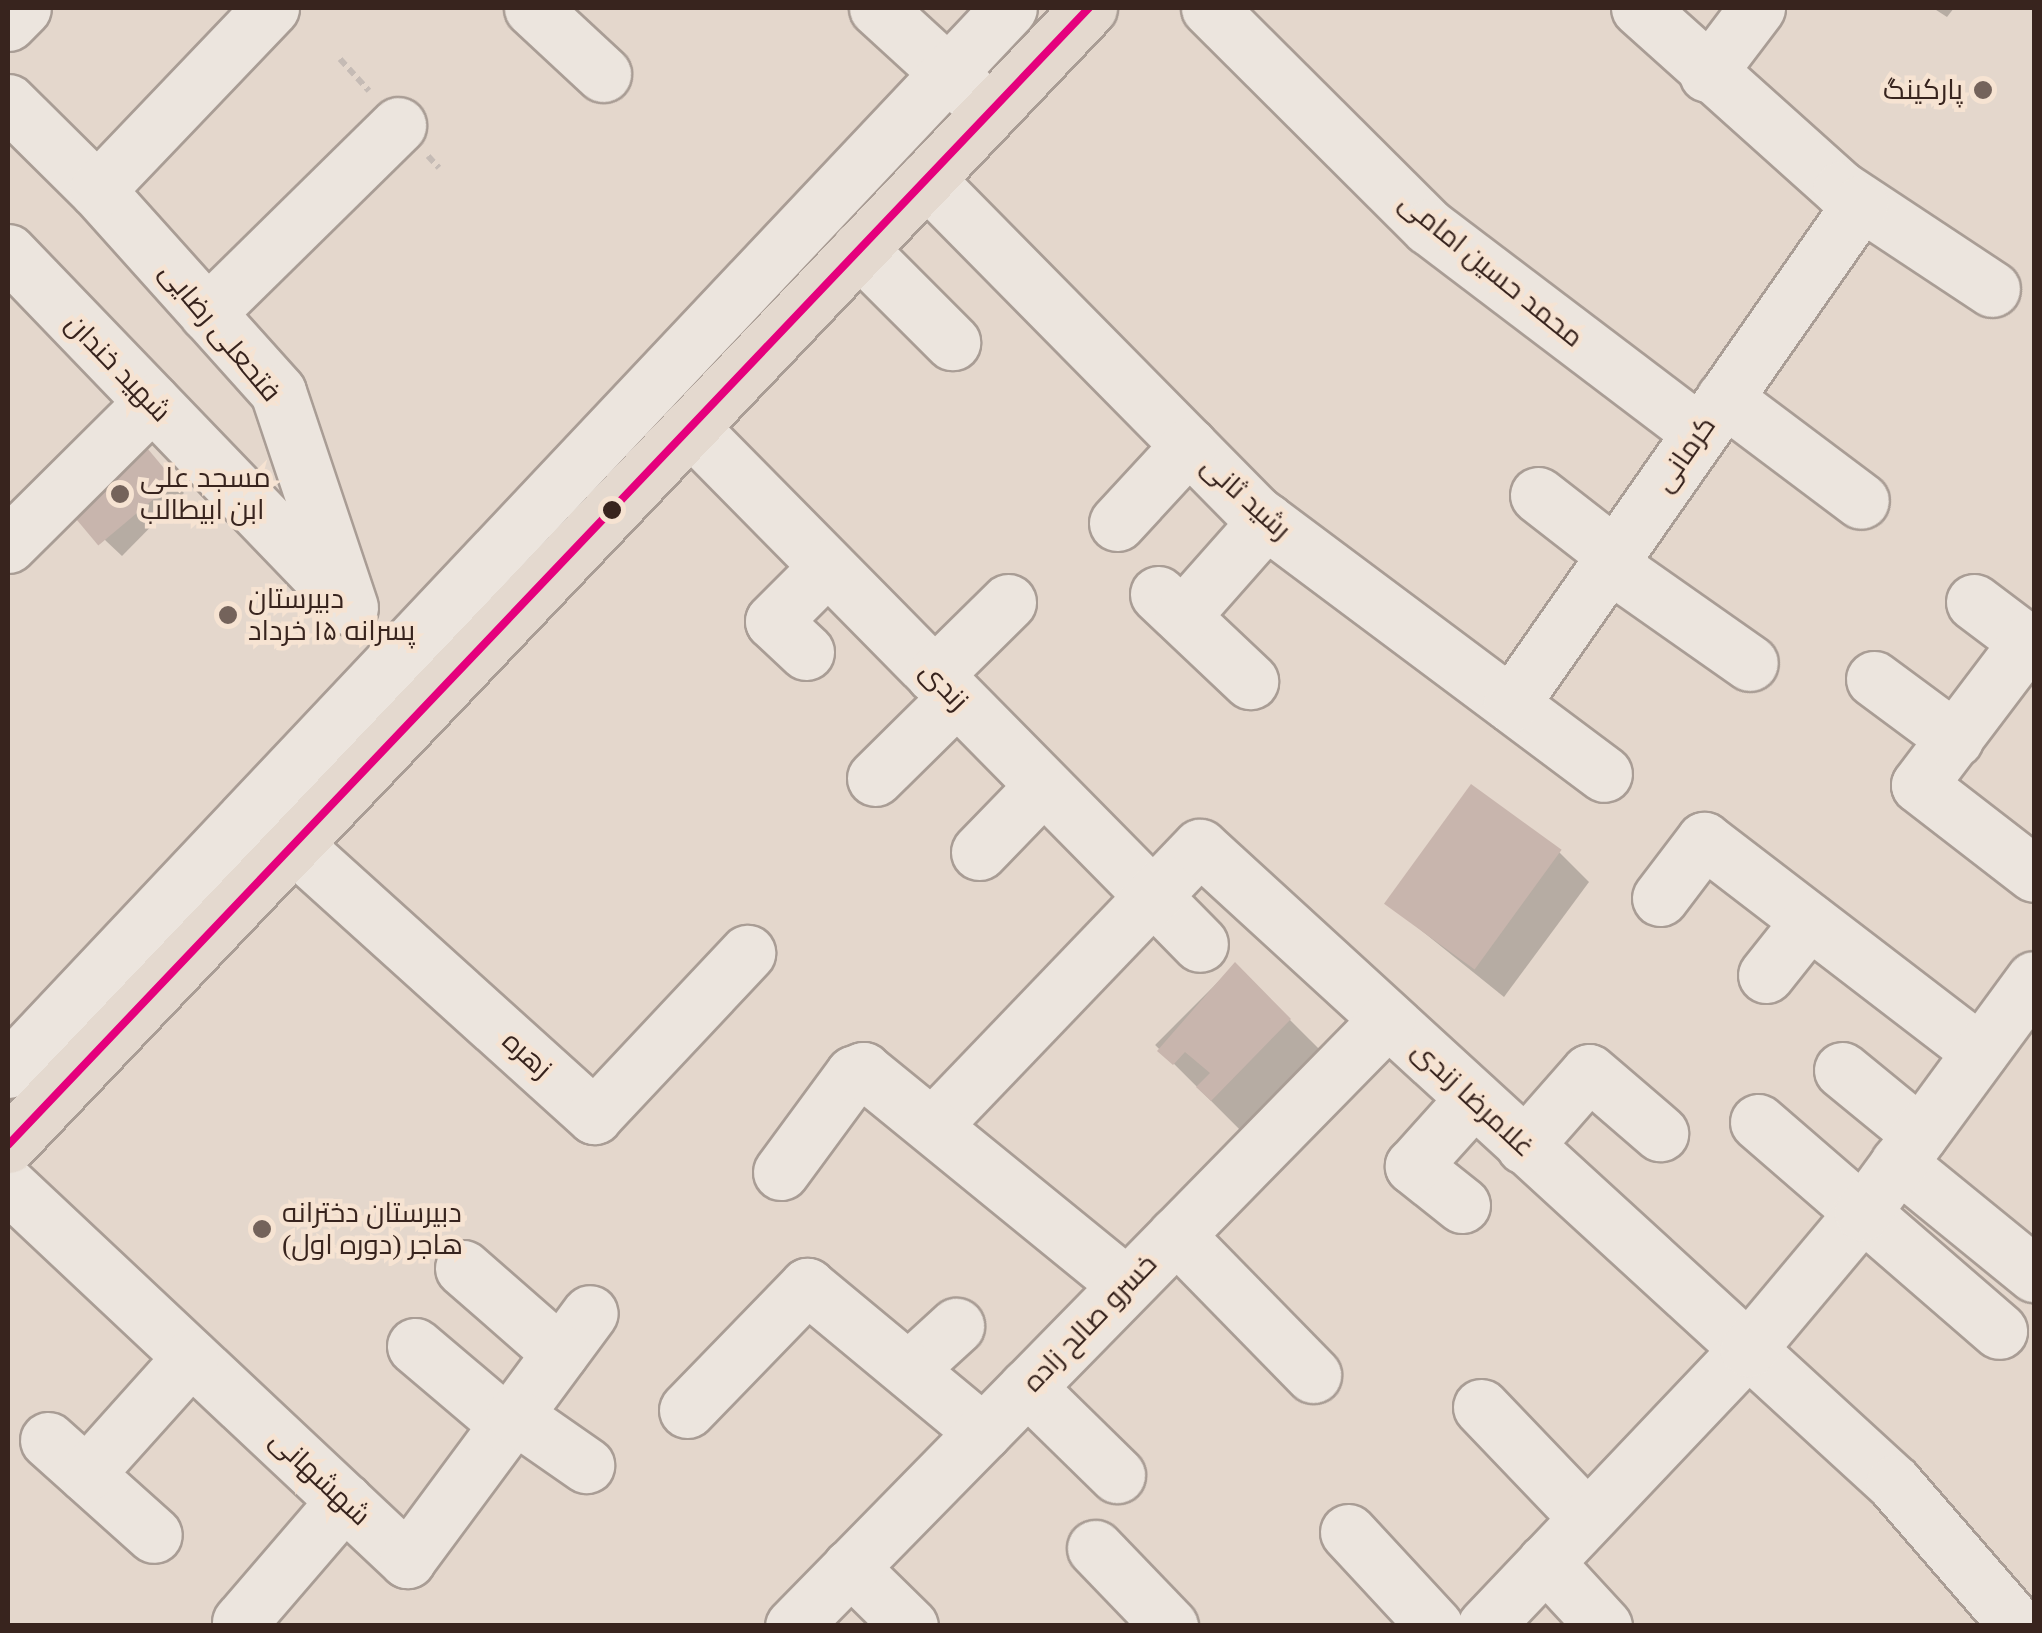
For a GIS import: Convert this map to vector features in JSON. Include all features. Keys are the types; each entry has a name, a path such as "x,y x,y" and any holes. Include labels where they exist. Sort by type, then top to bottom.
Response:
{"main road":[{"path":"8,1145 28,1055 294,844 1088,8"}],"street":[{"path":"8,23 23,8"},
{"path":"96,190 271,8"},
{"path":"532,8 604,74"},
{"path":"877,8 990,111"},
{"path":"28,1055 398,653 1009,8"},
{"name":"محمد حسین امامی","path":"1209,8 1429,227 1712,415 1861,501"},
{"path":"1639,8 1707,74 1860,204 1992,289"},
{"path":"1707,74 1757,8"},
{"name":"فتحعلی رضایی","path":"8,102 96,190 278,392 350,607"},
{"path":"207,314 398,125"},
{"name":"رشید ثانی","path":"926,178 1266,521 1604,774"},
{"name":"کرمانی","path":"1511,704 1860,204"},
{"path":"859,249 952,342"},
{"name":"شهید خندان","path":"8,252 350,607 438,692"},
{"path":"8,545 152,402"},
{"name":"زندی","path":"690,427 1200,944"},
{"path":"1116,523 1188,445"},
{"path":"1538,494 1612,560 1750,663"},
{"path":"1250,681 1170,605 1266,521"},
{"path":"790,636 827,567"},
{"path":"874,778 1008,602"},
{"path":"1974,602 2027,642 1919,785 2034,874"},
{"path":"1874,680 1955,739"},
{"path":"979,852 1043,786"},
{"path":"1660,898 1704,840 1809,921 2005,1043"},
{"name":"زهره","path":"294,844 594,1116 747,952"},
{"name":"غلامرضا زندی","path":"1152,896 1200,847 1894,1483 2018,1626"},
{"path":"934,1124 1152,896"},
{"path":"1766,975 1809,921"},
{"path":"1485,1626 1748,1349 1909,1149 2005,1043 2034,978"},
{"name":"خسرو صالح زاده","path":"793,1626 1387,1020"},
{"path":"781,1172 852,1074 864,1070 1127,1284"},
{"path":"1842,1070 1909,1149 2034,1274"},
{"path":"1524,1146 1589,1072 1660,1134"},
{"path":"1462,1206 1413,1166 1474,1098"},
{"path":"1758,1122 1999,1332"},
{"name":"شهشهانی","path":"8,1185 408,1560 575,1332 463,1268"},
{"path":"1176,1235 1313,1375"},
{"path":"686,1410 807,1286 983,1432"},
{"path":"909,1369 956,1326"},
{"path":"416,1346 511,1420 586,1465"},
{"path":"154,1534 67,1457 191,1357"},
{"path":"1027,1387 1116,1475"},
{"path":"1481,1407 1587,1518"},
{"path":"240,1622 344,1500"},
{"path":"1348,1532 1435,1626"},
{"path":"1094,1548 1170,1626"},
{"path":"1545,1562 1604,1626"},
{"path":"850,1567 910,1626"}],"building":[{"name":"مسجد علی ابن ابیطالب","path":"137,436 175,481 98,545 60,500"},
{"path":"1471,784 1562,850 1475,970 1384,904"},
{"path":"1235,962 1291,1019 1211,1101 1196,1087 1210,1073 1185,1052 1173,1065 1157,1051"}],"transit line":[{"path":"8,1145 1089,8"}],"place":[{"name":"پارکینگ","path":"1983,90"},
{"name":"مسجد علی ابن ابیطالب","path":"120,494"},
{"name":"دبیرستان پسرانه ۱۵ خرداد","path":"228,615"},
{"name":"دبیرستان دخترانه هاجر (دوره اول)","path":"262,1229"}]}
